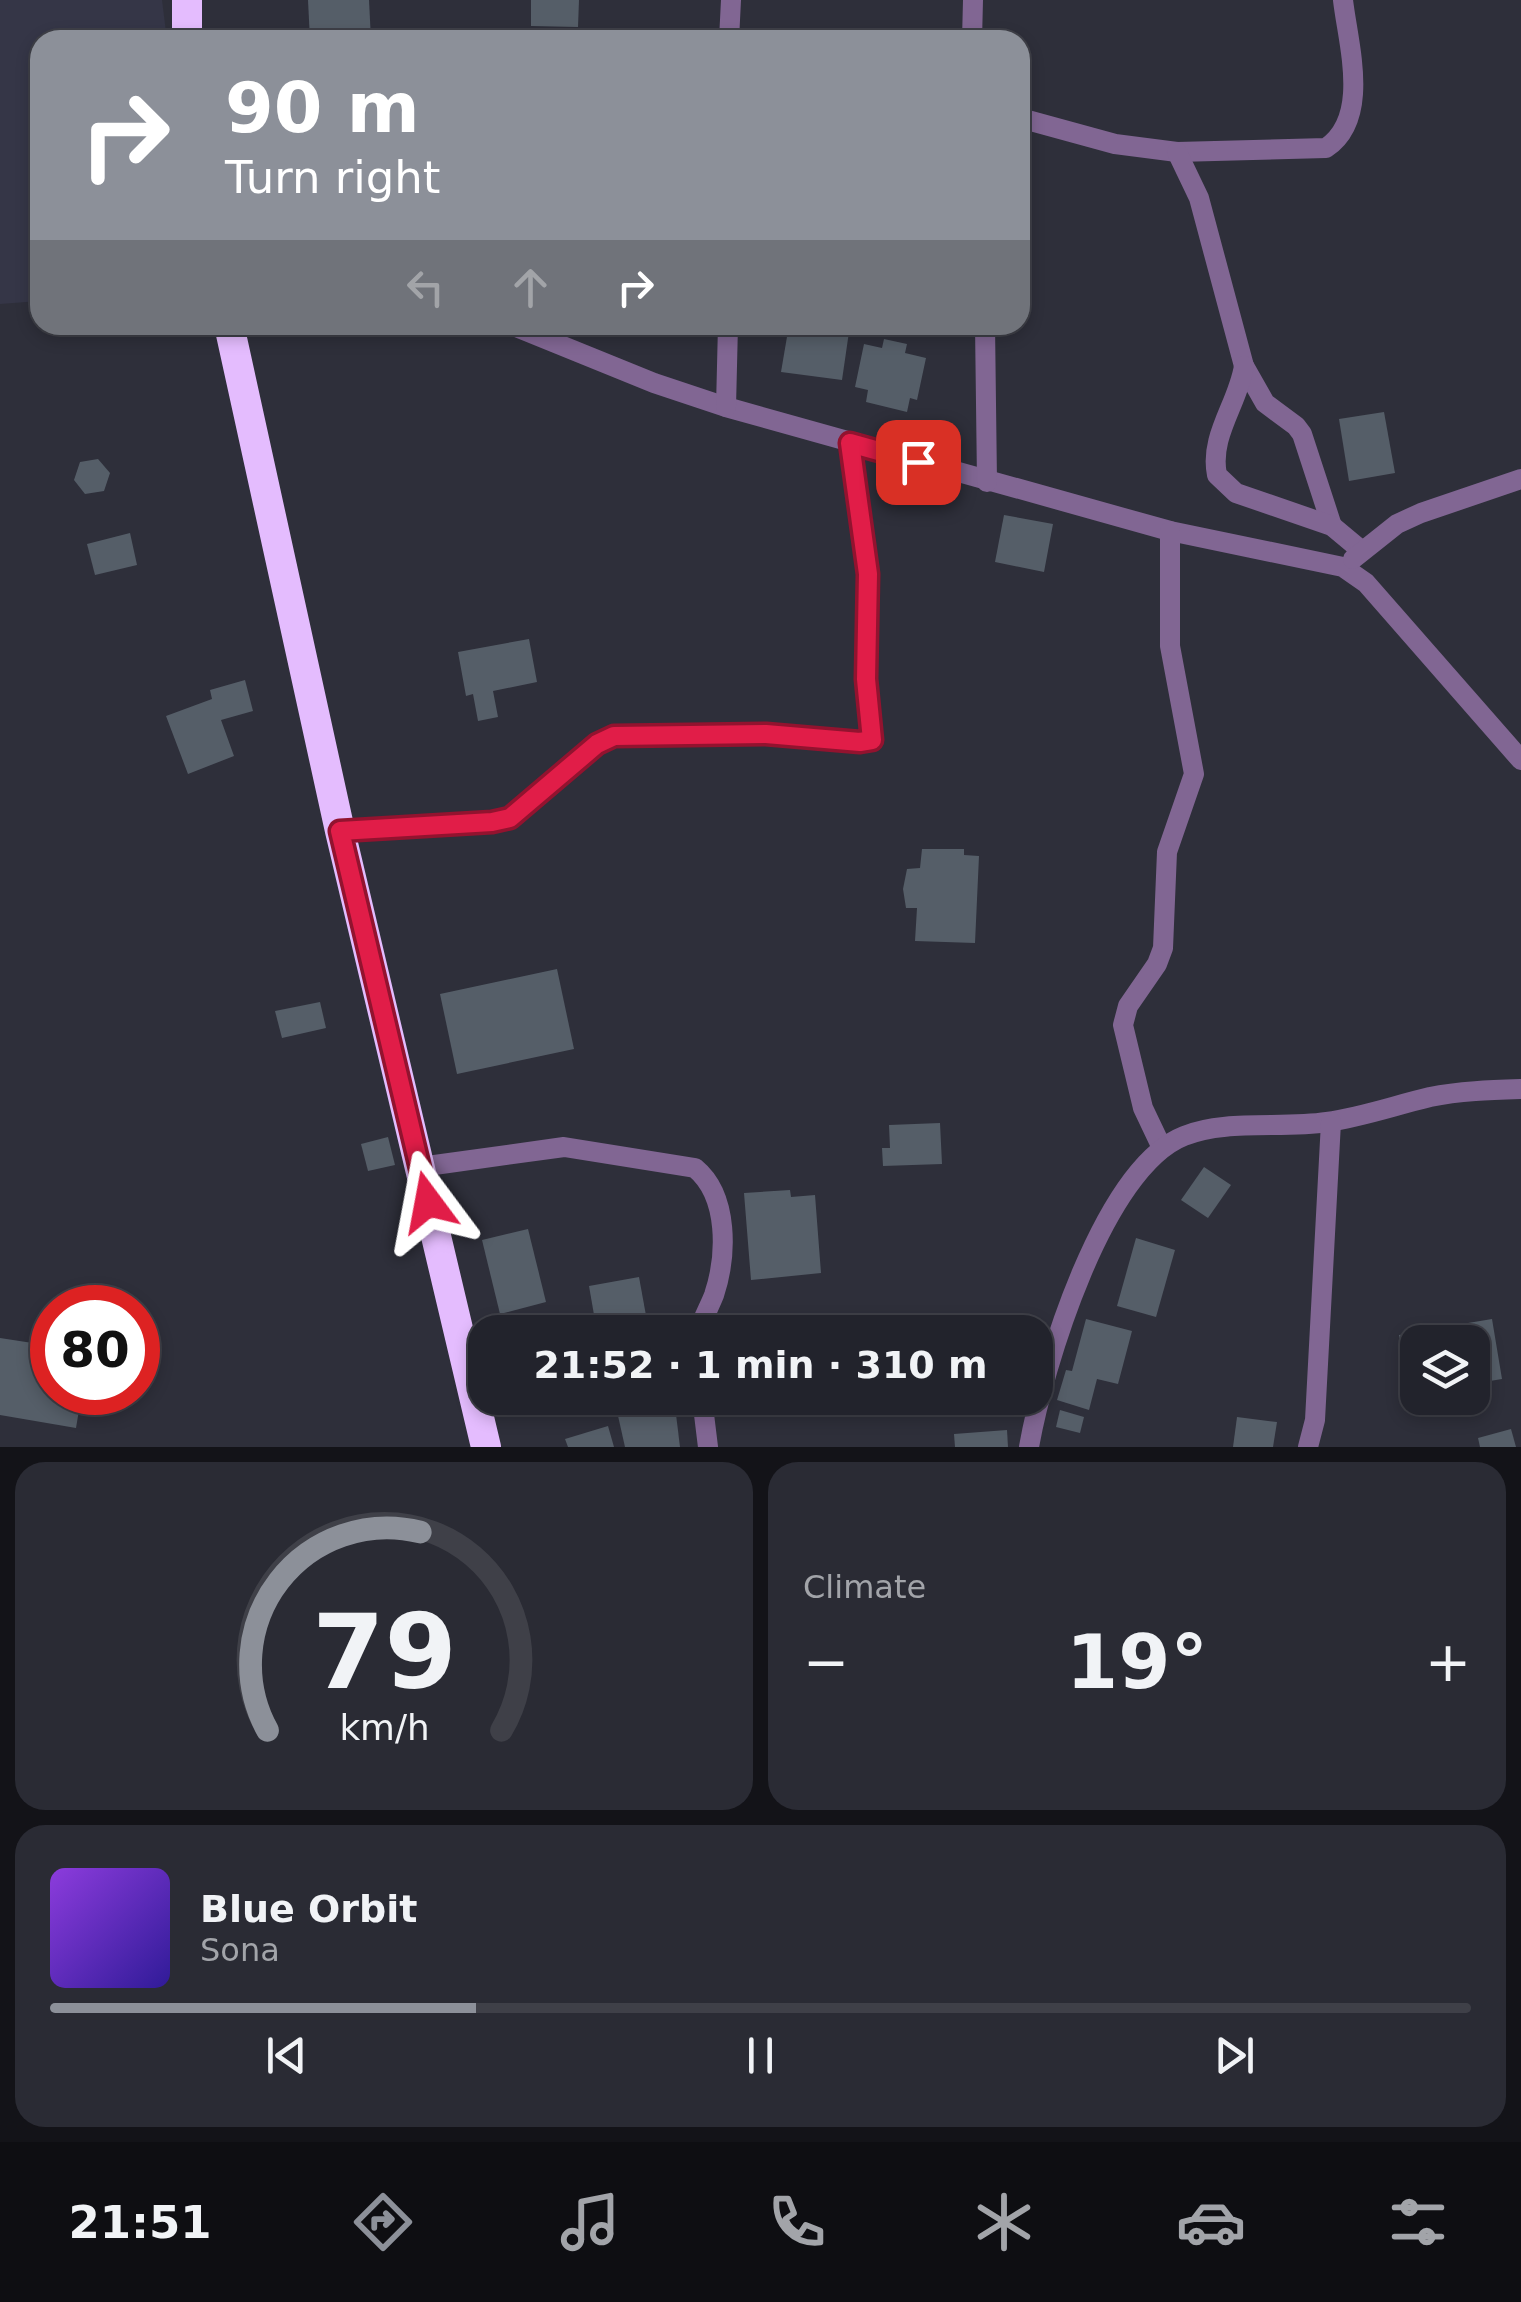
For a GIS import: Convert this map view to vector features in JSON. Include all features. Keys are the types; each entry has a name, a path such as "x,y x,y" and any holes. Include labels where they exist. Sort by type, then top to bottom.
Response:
{"highway":[{"path":"187,0 188,30"},
{"path":"231,335 340,831 486,1447"}],"street":[{"path":"730,30 731,0"},
{"path":"972,30 973,0"},
{"path":"1030,121 1116,144 1177,152 1326,148 1337,141 1349,114 1352,89 1342,0"},
{"path":"1177,152 1200,198 1244,366 1265,403 1302,434 1332,526"},
{"path":"536,335 654,383 850,443 1170,531 1343,567 1366,583 1521,760"},
{"path":"726,407 728,335"},
{"path":"985,335 986,482"},
{"path":"1244,366 1236,401 1216,446 1217,476 1236,493 1332,526 1362,551"},
{"path":"340,831 510,818 597,744 614,736 766,734 872,740 866,679 868,574 850,443"},
{"path":"1343,567 1396,524 1521,479"},
{"path":"1162,1148 1143,1108 1123,1025 1128,1006 1158,964 1163,948 1166,852 1194,774 1170,646 1170,531"},
{"path":"1029,1447 1052,1351 1088,1257 1118,1201 1162,1148 1183,1136 1208,1129 1293,1127 1331,1122 1434,1096 1521,1088"},
{"path":"1308,1447 1315,1420 1331,1122"},
{"path":"420,1168 564,1147 695,1168 710,1180 720,1215 717,1282 706,1315"},
{"path":"704,1415 708,1447"}],"shaded area":[{"path":"0,0 162,0 166,30 30,30 30,302 0,304"}],"building":[{"path":"308,0 369,0 370,30 310,30"},
{"path":"531,0 579,0 578,27 531,26"},
{"path":"787,335 849,335 842,380 781,372"},
{"path":"884,339 907,344 905,353 926,358 917,400 910,398 907,412 866,402 868,390 855,387 864,344 882,348"},
{"path":"1384,412 1395,473 1349,481 1339,419"},
{"path":"98,459 110,473 104,491 85,494 74,480 80,462"},
{"path":"1004,515 1053,524 1044,572 995,562"},
{"path":"130,533 137,565 95,575 87,544"},
{"path":"529,639 537,682 493,691 498,717 478,721 473,694 466,696 458,652"},
{"path":"245,680 253,711 221,720 234,756 188,774 166,716 212,699 210,690"},
{"path":"922,849 964,849 964,855 979,856 975,943 915,941 917,908 906,908 903,889 907,869 920,868"},
{"path":"557,969 574,1049 457,1074 440,994"},
{"path":"320,1002 326,1028 282,1038 275,1011"},
{"path":"940,1123 942,1164 883,1166 882,1148 890,1148 889,1125"},
{"path":"388,1137 395,1165 368,1171 361,1144"},
{"path":"1204,1167 1231,1185 1208,1218 1181,1200"},
{"path":"790,1190 791,1197 815,1195 821,1273 751,1280 744,1193"},
{"path":"528,1229 546,1302 500,1314 482,1240"},
{"path":"1136,1238 1175,1250 1156,1317 1117,1306"},
{"path":"639,1277 646,1315 594,1315 589,1286"},
{"path":"1086,1319 1132,1331 1118,1384 1097,1379 1089,1410 1057,1400 1066,1370 1072,1371"},
{"path":"1492,1319 1502,1379 1490,1381 1490,1325 1456,1325"},
{"path":"0,1338 30,1343 30,1415 78,1415 76,1428 0,1415"},
{"path":"1060,1410 1084,1417 1080,1433 1056,1427"},
{"path":"618,1415 676,1415 680,1447 625,1447"},
{"path":"1237,1417 1277,1422 1273,1447 1233,1447"},
{"path":"608,1426 614,1447 568,1447 565,1439"},
{"path":"1511,1429 1516,1447 1480,1447 1478,1438"},
{"path":"1007,1430 1008,1447 955,1447 954,1434"}],"route":[{"path":"428,1202 340,831 510,818 597,744 614,736 766,734 872,740 866,679 866,542 850,443 918,462"}]}
